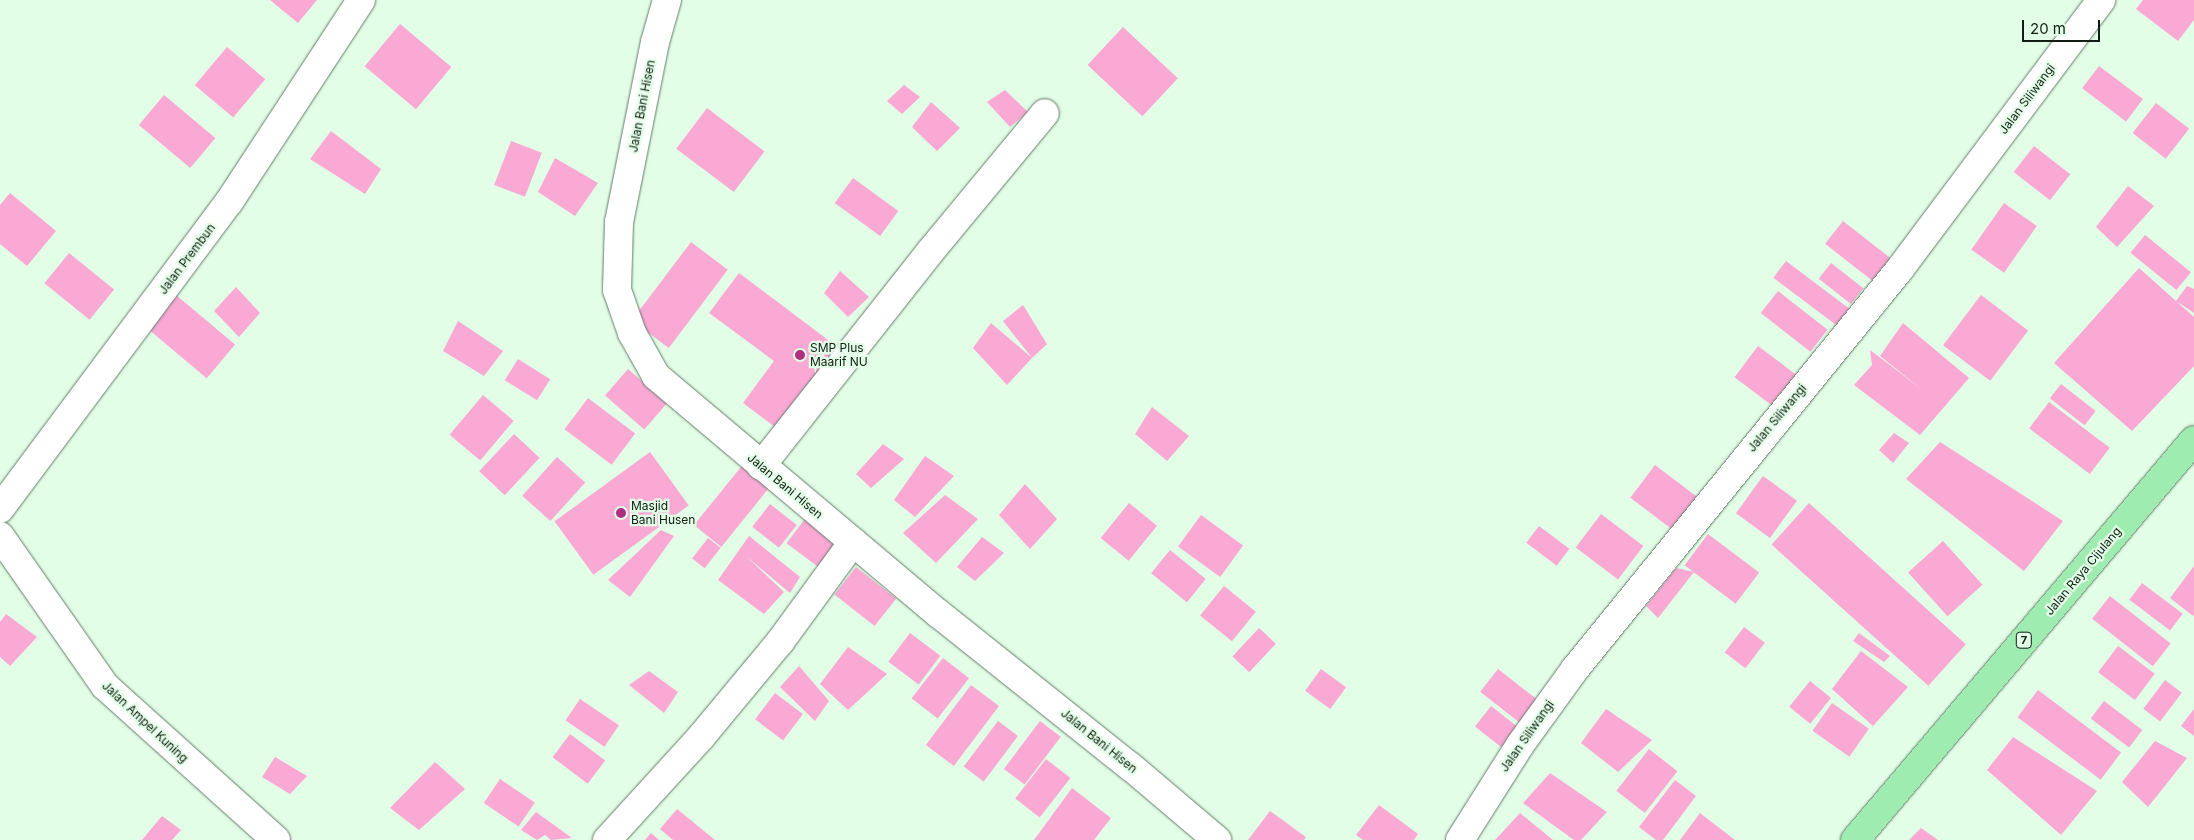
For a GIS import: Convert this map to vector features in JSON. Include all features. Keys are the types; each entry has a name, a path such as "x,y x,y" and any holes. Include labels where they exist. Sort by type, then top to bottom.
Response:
{"highway":[{"name":"Jalan Raya Cijulang","path":"1855,840 2194,440"}],"street":[{"name":"Jalan Prembun","path":"0,509 229,202 361,0"},
{"name":"Jalan Bani Hisen","path":"667,0 655,42 619,222 617,290 632,332 656,376 761,466 1217,840"},
{"name":"Jalan Siliwangi","path":"1460,840 1520,745 1575,669 1900,269 2101,0"},
{"path":"761,466 930,252 1045,113"},
{"name":"Jalan Ampel Kuning","path":"0,536 105,686 276,840"},
{"path":"607,840 701,737 774,649 853,542"}],"building":[{"path":"270,0 317,0 298,23"},
{"path":"2143,0 2194,0 2194,20 2178,41 2136,9"},
{"path":"400,24 451,67 416,109 365,66"},
{"path":"1123,27 1178,78 1142,116 1088,65"},
{"path":"227,47 265,79 233,117 195,85"},
{"path":"2099,66 2143,99 2126,121 2082,88"},
{"path":"904,85 920,97 902,114 887,101"},
{"path":"1005,90 1028,112 1010,127 987,102"},
{"path":"164,95 215,138 190,168 139,125"},
{"path":"931,102 960,128 937,151 912,127"},
{"path":"2156,103 2189,129 2166,159 2133,133"},
{"path":"707,108 765,151 734,192 676,149"},
{"path":"331,131 381,169 365,194 310,159"},
{"path":"511,141 542,153 525,197 494,185"},
{"path":"2034,146 2070,174 2050,200 2014,172"},
{"path":"555,158 598,183 575,216 538,192"},
{"path":"853,178 898,211 880,236 835,203"},
{"path":"2128,186 2154,206 2117,247 2096,227"},
{"path":"10,193 56,231 27,266 0,244 0,205"},
{"path":"2004,203 2037,226 2004,273 1971,250"},
{"path":"1843,221 1892,259 1874,282 1825,244"},
{"path":"2145,235 2191,272 2176,290 2131,253"},
{"path":"691,242 728,270 669,348 632,320"},
{"path":"69,253 114,290 90,320 44,283"},
{"path":"1786,261 1857,315 1844,331 1773,278"},
{"path":"1831,263 1863,288 1851,304 1819,279"},
{"path":"2139,268 2194,317 2194,366 2132,431 2054,363"},
{"path":"840,271 869,297 848,317 824,293"},
{"name":"SMP Plus Maarif NU","path":"739,273 840,349 779,430 743,403 774,361 709,313"},
{"path":"2187,286 2194,289 2194,313 2176,301"},
{"path":"236,287 260,313 239,337 214,311"},
{"path":"1778,291 1828,330 1810,352 1761,313"},
{"path":"176,295 235,344 207,378 148,329"},
{"path":"1981,295 2028,331 1990,381 1943,345"},
{"path":"1023,305 1047,344 1032,358 1003,321"},
{"path":"458,321 503,351 484,376 443,351"},
{"path":"991,323 1032,358 1007,385 973,348"},
{"path":"1903,323 1969,378 1920,435 1854,385 1872,365 1870,350 1924,391 1880,356"},
{"path":"1758,346 1797,375 1774,407 1735,377"},
{"path":"518,359 550,379 537,400 505,380"},
{"path":"628,369 667,403 644,430 605,395"},
{"path":"2061,384 2096,411 2085,425 2050,398"},
{"path":"483,395 514,421 480,461 450,435"},
{"path":"588,398 635,434 612,465 565,429"},
{"path":"2049,402 2110,448 2090,474 2029,428"},
{"path":"1152,407 1189,436 1167,461 1135,434"},
{"path":"1894,433 1909,443 1893,463 1879,450"},
{"path":"514,434 540,458 505,495 479,471"},
{"path":"1940,442 2063,521 2024,571 1906,479"},
{"path":"883,444 904,459 871,488 856,474"},
{"name":"Masjid Bani Husen","path":"650,452 689,505 593,575 555,521"},
{"path":"925,456 954,476 915,517 894,500"},
{"path":"557,457 585,482 550,521 522,496"},
{"path":"745,462 772,484 721,547 694,525"},
{"path":"1655,465 1697,497 1673,530 1630,498"},
{"path":"1763,476 1797,501 1770,538 1736,513"},
{"path":"1025,484 1057,519 1030,549 999,515"},
{"path":"945,495 978,519 936,563 903,533"},
{"path":"1129,503 1157,526 1129,561 1101,538"},
{"path":"1809,503 1966,644 1928,686 1772,545"},
{"path":"770,504 797,525 779,548 752,527"},
{"path":"1601,514 1643,546 1618,579 1576,548"},
{"path":"1201,515 1243,546 1220,577 1178,547"},
{"path":"807,516 840,541 819,568 787,543"},
{"path":"1539,526 1569,549 1557,566 1526,543"},
{"path":"661,530 674,536 630,597 608,580"},
{"path":"1708,534 1759,573 1736,604 1685,565"},
{"path":"749,536 800,577 790,593 746,556 784,592 764,614 718,580"},
{"path":"982,537 1004,553 975,581 957,567"},
{"path":"708,538 721,548 705,568 692,558"},
{"path":"1943,541 1982,585 1948,616 1908,572"},
{"path":"1170,550 1206,579 1187,602 1151,573"},
{"path":"2194,566 2194,614 2193,616 2170,598"},
{"path":"856,567 896,598 875,626 834,595"},
{"path":"1676,568 1694,572 1658,618 1646,606"},
{"path":"2142,583 2183,614 2170,630 2129,600"},
{"path":"1224,586 1256,612 1232,641 1200,616"},
{"path":"2110,596 2171,643 2153,666 2092,619"},
{"path":"6,614 37,637 10,666 0,657 0,622"},
{"path":"1744,627 1765,643 1746,668 1725,653"},
{"path":"1259,628 1276,644 1249,672 1232,657"},
{"path":"910,633 940,656 919,685 888,662"},
{"path":"1859,633 1890,656 1884,662 1853,641"},
{"path":"2118,646 2155,674 2135,700 2098,672"},
{"path":"848,647 887,674 848,710 820,684"},
{"path":"1861,651 1908,687 1873,726 1832,689"},
{"path":"943,658 969,678 938,719 912,698"},
{"path":"799,666 829,701 815,721 780,687"},
{"path":"1321,669 1346,687 1330,709 1305,691"},
{"path":"1498,669 1543,704 1525,727 1480,692"},
{"path":"649,671 678,692 664,713 629,685"},
{"path":"2165,680 2182,693 2160,721 2143,709"},
{"path":"1810,681 1831,698 1810,724 1789,707"},
{"path":"971,685 999,706 954,766 926,745"},
{"path":"2038,690 2121,753 2101,780 2018,717"},
{"path":"775,693 803,714 783,740 755,719"},
{"path":"580,699 619,725 604,747 565,721"},
{"path":"2104,701 2142,730 2129,747 2091,719"},
{"path":"1832,703 1869,729 1849,757 1812,731"},
{"path":"1491,706 1519,728 1503,749 1475,726"},
{"path":"1606,709 1652,740 1618,772 1581,743"},
{"path":"2194,709 2194,736 2181,726"},
{"path":"998,721 1018,736 984,782 964,767"},
{"path":"1040,721 1061,737 1025,785 1004,769"},
{"path":"570,734 605,760 588,784 553,757"},
{"path":"2013,737 2097,791 2061,835 1987,770"},
{"path":"2155,741 2187,758 2148,807 2122,782"},
{"path":"1649,749 1677,771 1645,813 1616,791"},
{"path":"275,757 307,776 290,794 262,777"},
{"path":"1046,759 1070,778 1040,817 1015,798"},
{"path":"435,762 465,789 419,830 390,808"},
{"path":"1550,773 1607,812 1581,840 1574,840 1523,803"},
{"path":"500,779 535,802 519,827 484,803"},
{"path":"1675,780 1696,796 1663,840 1656,840 1639,827"},
{"path":"1072,788 1111,818 1094,840 1034,840"},
{"path":"1379,805 1418,834 1414,840 1363,840 1356,835"},
{"path":"677,809 715,840 673,840 660,829"},
{"path":"1270,811 1306,837 1304,840 1248,840"},
{"path":"536,812 572,838 551,840 545,835 537,840 521,830"},
{"path":"1520,813 1553,840 1495,840"},
{"path":"1700,813 1735,840 1680,840"},
{"path":"162,816 181,830 172,840 142,840"},
{"path":"1921,828 1938,840 1909,840"},
{"path":"651,833 659,840 645,840"}],"place":[{"name":"SMP Plus Maarif NU","path":"800,355"},
{"name":"Masjid Bani Husen","path":"621,513"}]}
